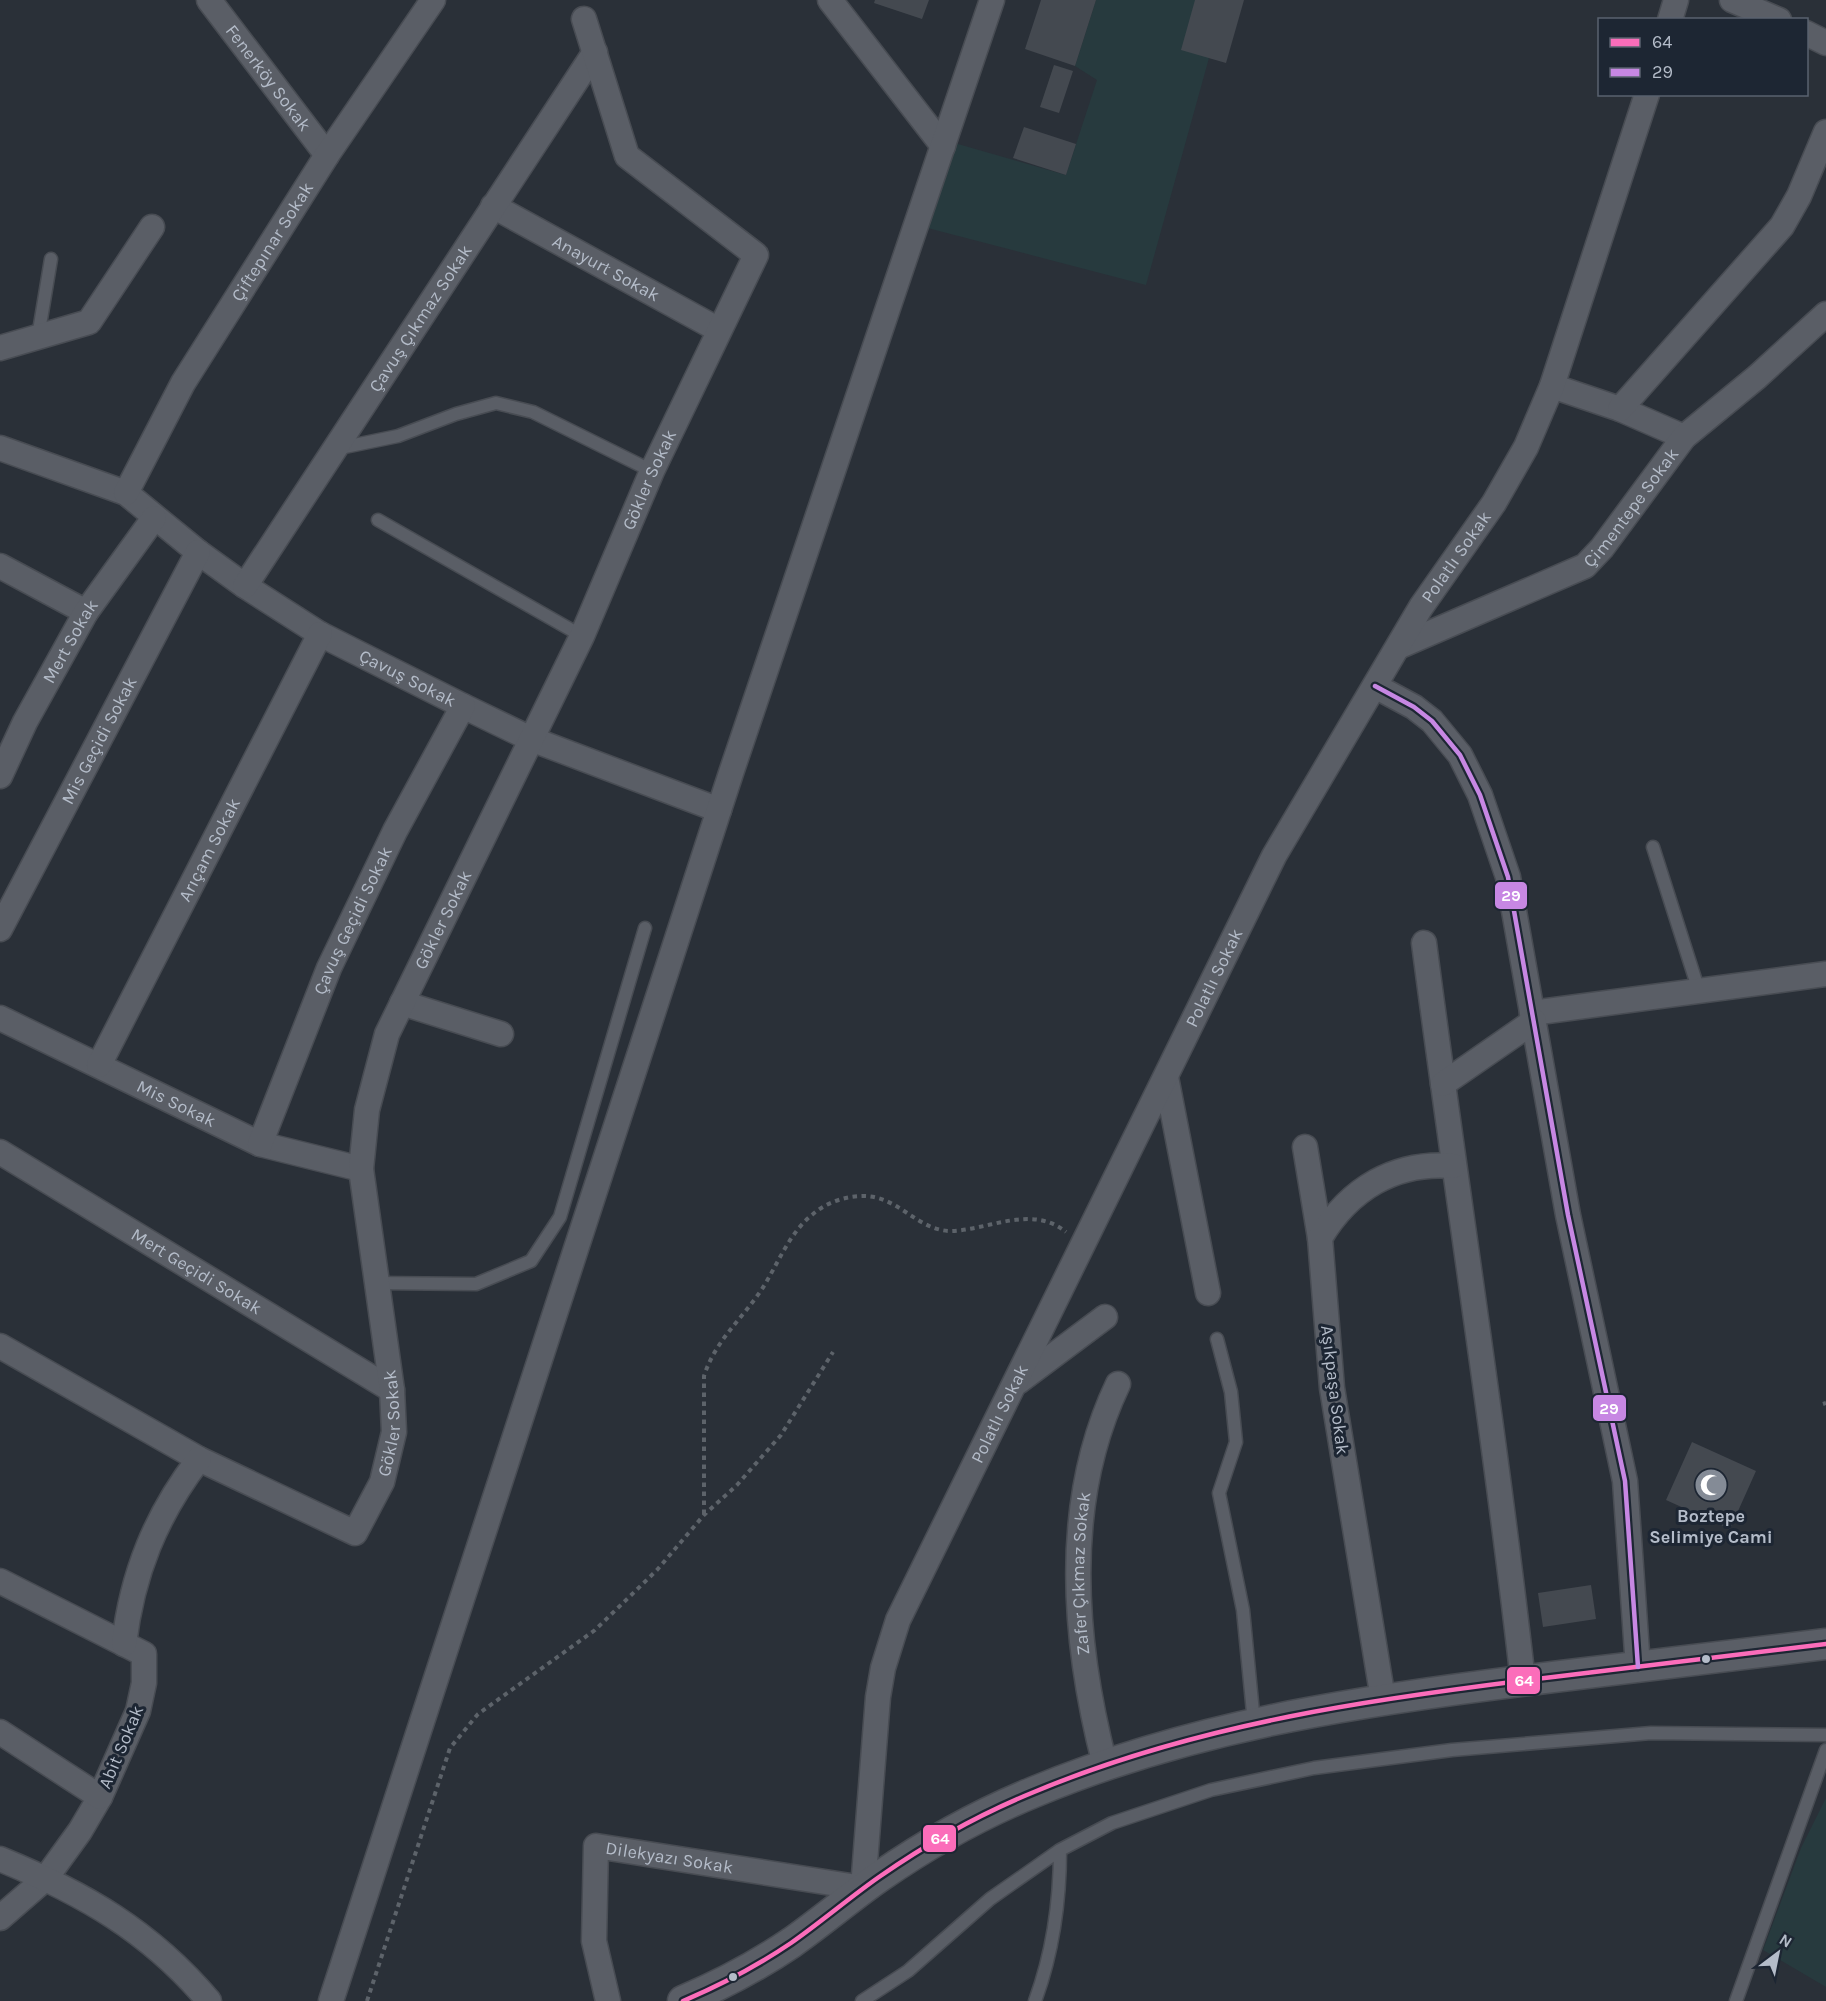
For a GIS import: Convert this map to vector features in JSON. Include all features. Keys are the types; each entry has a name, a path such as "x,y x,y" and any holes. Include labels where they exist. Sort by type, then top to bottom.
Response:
{"street":[{"name":"Fenerköy Sokak","path":"209,0 327,155"},
{"path":"830,0 943,146"},
{"path":"331,2001 719,810 992,0"},
{"path":"1671,18 1676,0"},
{"path":"1732,0 1774,18"},
{"name":"Çiftepınar Sokak","path":"126,494 183,383 327,155 430,1"},
{"name":"Gökler Sokak","path":"0,1346 199,1459 355,1533 375,1500 388,1466 394,1432 392,1390 361,1168 367,1110 387,1034 582,636 652,471 756,255 627,156 584,19"},
{"path":"1808,34 1826,43"},
{"name":"Çavuş Çıkmaz Sokak","path":"244,586 595,52"},
{"name":"Polatlı Sokak","path":"863,1888 878,1696 889,1643 908,1597 1016,1384 1274,856 1438,580 1510,476 1552,386 1646,96"},
{"path":"1620,409 1782,226 1799,196 1826,132"},
{"name":"Anayurt Sokak","path":"494,206 719,330"},
{"path":"0,348 89,322 152,227"},
{"name":"Çimentepe Sokak","path":"1400,646 1585,566 1602,548 1684,437 1757,377 1826,314"},
{"path":"1552,386 1620,409 1684,437"},
{"path":"0,448 126,494"},
{"name":"Çavuş Sokak","path":"126,494 244,586 320,634 531,739 719,810"},
{"name":"Mert Sokak","path":"0,776 25,722 86,612 154,518"},
{"name":"Mis Geçidi Sokak","path":"0,928 198,552"},
{"path":"0,566 86,612"},
{"name":"Arıçam Sokak","path":"99,1065 320,634"},
{"path":"1375,686 1414,707 1432,721 1460,755 1471,774 1508,877 1568,1215 1624,1481 1638,1667"},
{"name":"Çavuş Geçidi Sokak","path":"260,1144 333,958 395,831 463,706"},
{"path":"1424,943 1453,1166 1491,1414 1523,1681"},
{"path":"1443,1084 1533,1017 1826,974"},
{"path":"402,1003 501,1034"},
{"name":"Mis Sokak","path":"0,1018 260,1144 361,1168"},
{"path":"1166,1077 1208,1293"},
{"name":"Aşıkpaşa Sokak","path":"1305,1147 1320,1238 1332,1388 1383,1699"},
{"name":"Mert Geçidi Sokak","path":"0,1152 392,1390"},
{"path":"1320,1238 1346,1204 1383,1176 1417,1166 1453,1166"},
{"path":"1016,1384 1105,1317"},
{"name":"Zafer Çıkmaz Sokak","path":"1105,1765 1087,1686 1082,1645 1080,1546 1086,1477 1098,1429 1118,1384"},
{"path":"124,1644 133,1588 152,1533 176,1491 199,1459"},
{"name":"Abit Sokak","path":"0,1581 144,1654 144,1683 138,1711 100,1797 80,1831 46,1878 0,1918"},
{"path":"683,2001 761,1962 815,1926 863,1888 926,1846 988,1813 1105,1765 1254,1725 1383,1699 1826,1644"},
{"path":"0,1732 100,1797"},
{"name":"Dilekyazı Sokak","path":"608,2001 594,1941 596,1846 863,1888"},
{"path":"0,1859 46,1878 108,1911 163,1953 209,2001"}],"lane":[{"path":"38,337 51,259"},
{"path":"334,450 398,436 456,414 496,403 533,412 652,471"},
{"path":"378,520 582,636"},
{"path":"1653,847 1699,991"},
{"path":"377,1282 476,1284 531,1261 560,1217 645,928"},
{"path":"1217,1339 1231,1392 1236,1442 1219,1493 1241,1599 1254,1725"},
{"path":"862,2001 908,1971 990,1899 1060,1850 1112,1823 1200,1793 1314,1768 1383,1757 1651,1733 1826,1735"},
{"path":"1736,2001 1826,1750"},
{"path":"1035,2001 1048,1962 1058,1912 1060,1850"}],"path":[{"path":"704,1515 704,1376 707,1366 723,1337 761,1291 790,1240 814,1213 841,1199 874,1197 893,1204 922,1222 941,1230 1039,1220 1062,1228 1081,1247"},
{"path":"367,2001 450,1748 478,1714 575,1646 627,1601 704,1515 737,1485 781,1435 833,1352"}],"green space":[{"path":"1096,0 1195,0 1209,58 1146,285 916,225 944,140 1066,175 1097,80 1075,66"},
{"path":"1826,1798 1826,1987 1763,1950 1801,1848"}],"building":[{"path":"875,0 929,0 922,19 874,3"},
{"path":"1041,0 1096,0 1075,66 1025,49"},
{"path":"1195,0 1244,0 1226,63 1181,50"},
{"path":"1054,65 1073,71 1059,113 1040,107"},
{"path":"1024,127 1076,144 1066,175 1013,158"},
{"name":"Boztepe Selimiye Cami","path":"1692,1442 1756,1471 1730,1529 1666,1500"},
{"path":"1591,1585 1596,1619 1543,1627 1538,1593"}],"transit line":[{"name":"29","path":"1375,686 1414,707 1432,721 1460,755 1480,795 1508,877 1568,1215 1625,1481 1638,1667"},
{"name":"64","path":"683,2001 738,1975 778,1951 898,1864 974,1820 1034,1792 1096,1768 1160,1748 1224,1731 1355,1704 1487,1685 1826,1644"}],"place":[{"name":"Boztepe Selimiye Cami","path":"1711,1485"}]}
